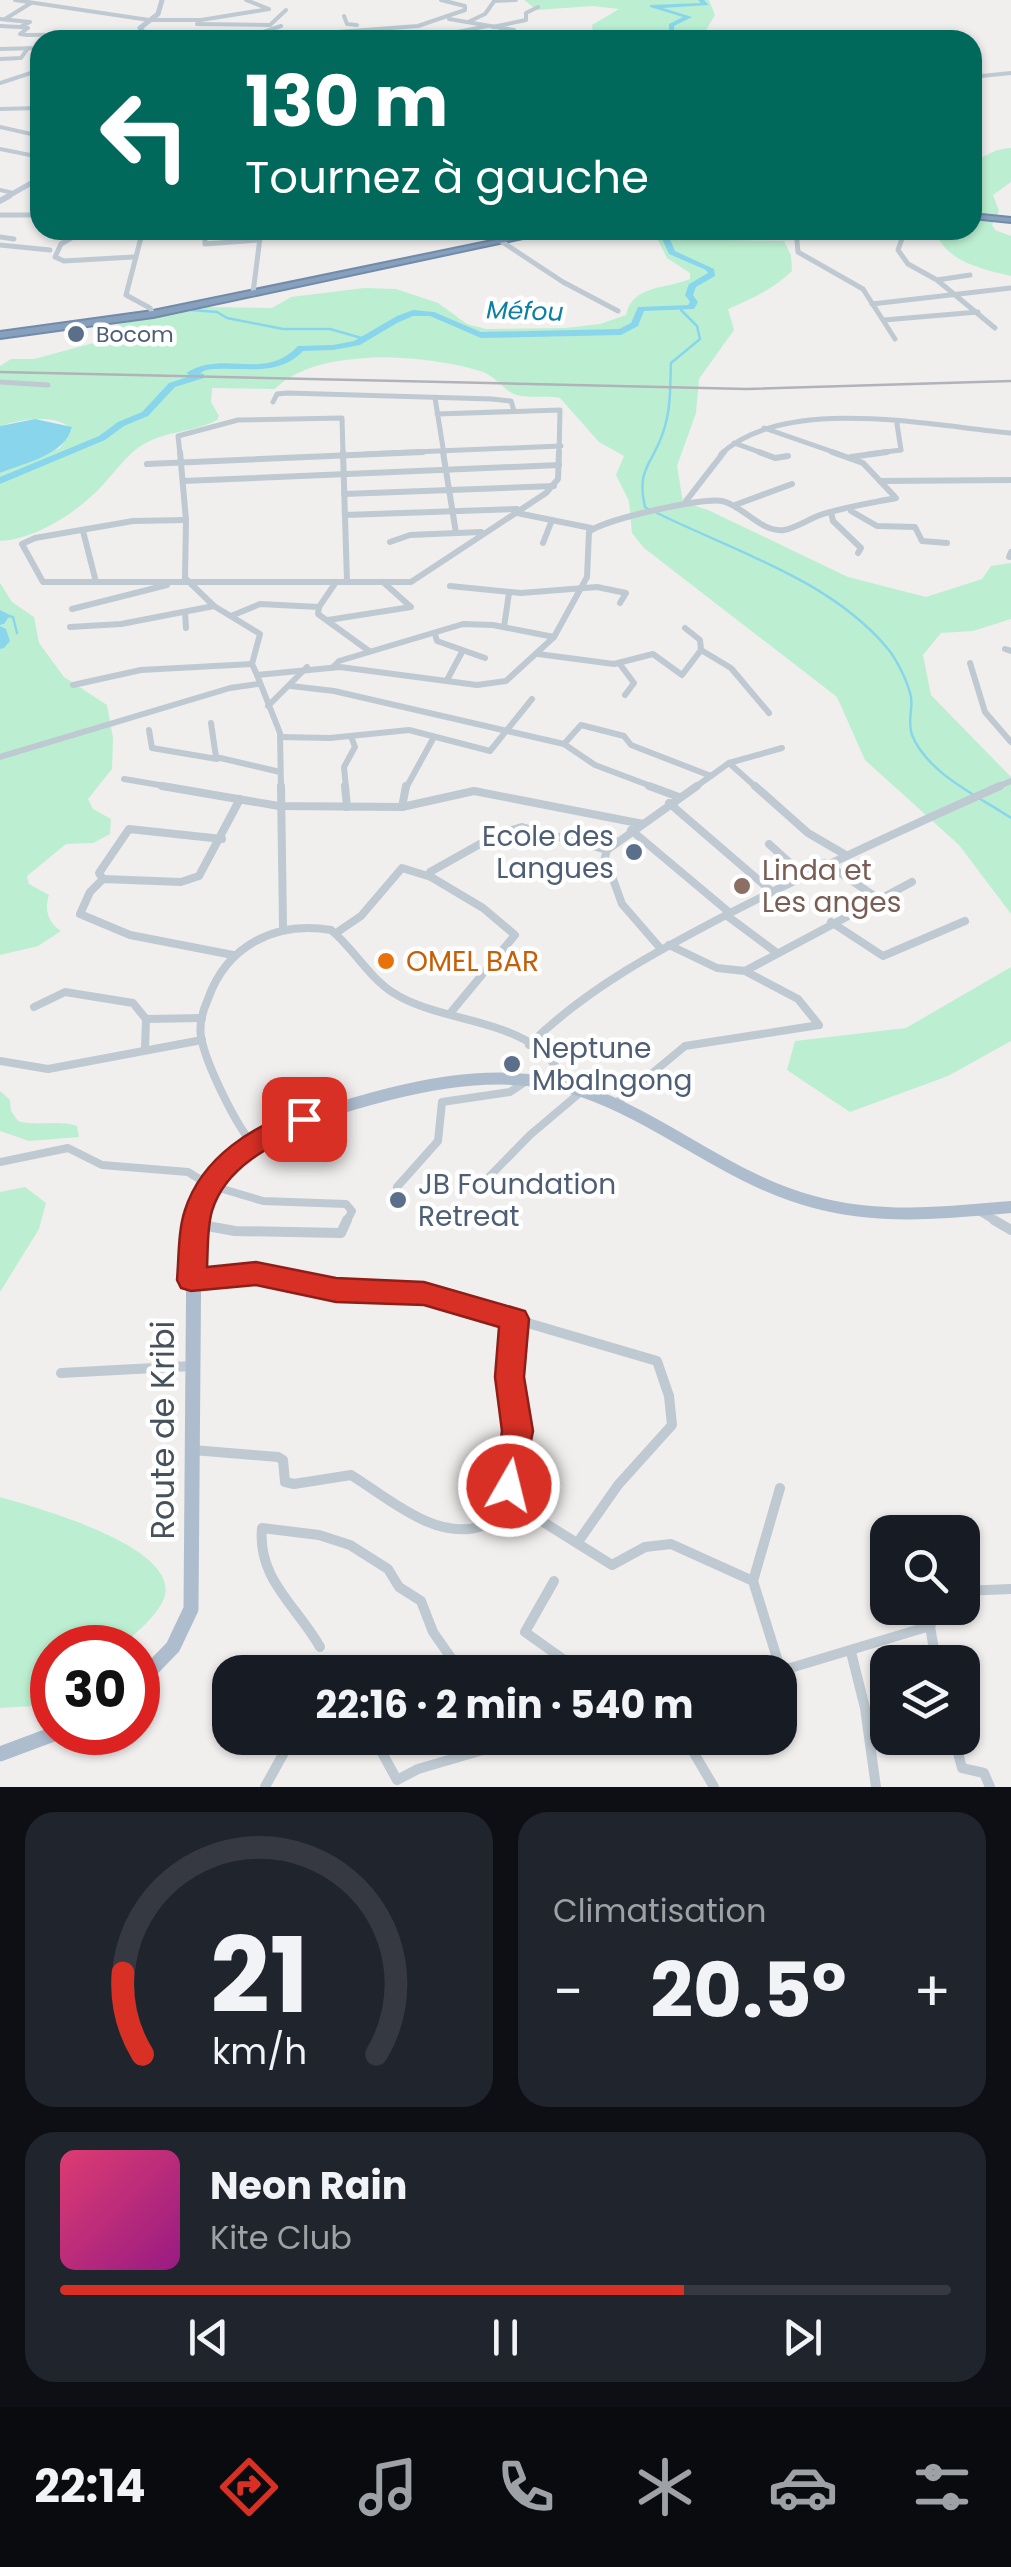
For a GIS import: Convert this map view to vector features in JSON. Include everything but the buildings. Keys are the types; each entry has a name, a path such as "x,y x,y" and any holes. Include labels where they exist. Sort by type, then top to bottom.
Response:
{"highway":[{"path":"982,217 1011,220"},
{"path":"0,335 153,314 505,240"}],"main road":[{"name":"Route de Kribi","path":"160,1660 173,1647 190,1609 191,1280 196,1224 209,1185 252,1142 304,1119 430,1086 528,1080 574,1088 614,1105 727,1170 792,1198 827,1208 892,1216 1011,1207"},
{"path":"0,1754 30,1743"}],"street":[{"path":"15,0 149,20 200,20 269,8 246,0"},
{"path":"142,24 162,10 162,0"},
{"path":"344,16 347,24 366,26 367,30 400,30 449,19 466,8 441,0"},
{"path":"468,22 485,14 495,0 516,0"},
{"path":"3,19 36,3"},
{"path":"473,30 526,20 526,13 538,8"},
{"path":"142,24 270,25 286,10"},
{"path":"3,19 30,22 20,27"},
{"path":"449,19 514,30"},
{"path":"142,24 143,30"},
{"path":"0,26 28,28 20,34 30,36"},
{"path":"267,30 281,26"},
{"path":"0,49 28,48"},
{"path":"0,59 21,58 28,48"},
{"path":"0,84 30,74"},
{"path":"982,76 1011,74"},
{"path":"0,109 15,112 30,106"},
{"path":"0,127 30,134"},
{"path":"0,150 30,155"},
{"path":"0,201 30,184"},
{"path":"0,190 13,193"},
{"path":"0,215 30,215"},
{"path":"0,237 14,239"},
{"path":"68,240 61,244 56,258 64,261 133,257"},
{"path":"141,240 133,257 126,295 150,308 153,314"},
{"path":"205,240 205,244 258,240 254,293"},
{"path":"505,240 550,274 618,311"},
{"path":"797,240 798,252 863,290 895,339"},
{"path":"902,240 898,251 910,266 937,280 996,328"},
{"path":"0,245 50,250"},
{"path":"937,280 970,275"},
{"path":"872,304 1011,288"},
{"path":"884,320 978,312"},
{"path":"0,382 48,385"},
{"path":"273,402 277,394 287,393 504,400 512,402 514,410"},
{"path":"435,398 456,533"},
{"path":"186,520 133,521 35,538 22,544 40,581 411,582 554,486 559,465 560,410 437,414"},
{"path":"283,926 280,736 252,664 260,634 214,606 185,578 184,481 177,438 182,433 238,420 342,418 347,582"},
{"path":"686,501 734,442 764,428 807,420 1011,433"},
{"path":"851,457 901,450 897,424"},
{"path":"345,516 518,511 591,528 686,501 726,501 777,530 831,512 896,498 867,466 851,457 764,428"},
{"path":"734,442 775,458 788,456"},
{"path":"147,464 561,446"},
{"path":"184,481 559,465"},
{"path":"880,481 1011,483"},
{"path":"734,506 792,484"},
{"path":"344,494 554,486"},
{"path":"850,510 877,526 915,527 922,541 947,543"},
{"path":"831,512 833,521 860,548 858,553"},
{"path":"543,543 552,520"},
{"path":"0,758 307,667 496,684 516,674 554,638 583,587 591,561 591,528"},
{"path":"83,531 96,582"},
{"path":"390,542 410,535 486,532"},
{"path":"336,582 316,612 369,651"},
{"path":"328,620 410,606 383,582"},
{"path":"72,609 104,598 138,595 172,583"},
{"path":"450,586 510,593 583,587 624,591 620,603"},
{"path":"504,627 510,593"},
{"path":"230,616 260,604 319,607"},
{"path":"70,628 106,626 214,606"},
{"path":"185,612 186,628"},
{"path":"333,667 369,651 464,624 504,627 554,638"},
{"path":"538,654 620,664 653,654 682,675 701,650 700,640 685,628"},
{"path":"435,634 436,641 485,658"},
{"path":"701,650 718,656 769,713"},
{"path":"447,680 462,652"},
{"path":"970,663 986,712 1011,742"},
{"path":"73,684 140,670 252,664"},
{"path":"620,664 634,683 625,695"},
{"path":"268,706 307,667"},
{"path":"291,686 334,692 564,744 595,765 679,797"},
{"path":"280,736 351,736 409,730 490,751 532,700"},
{"path":"211,724 213,754 222,760"},
{"path":"564,744 582,725 624,736 631,746 710,776"},
{"path":"149,730 152,748 280,772"},
{"path":"346,806 344,767 355,747 351,736"},
{"path":"402,806 405,778 418,765 434,737"},
{"path":"614,1105 685,1046 723,1036 811,1029 819,1025 816,1015 801,1002 744,971 717,968 665,947 622,904 605,857 607,850 632,830 729,764 782,748"},
{"path":"729,764 808,833 844,854"},
{"path":"124,779 279,806 402,806 474,791 643,824"},
{"path":"529,1045 596,987 665,947 824,863 1011,781"},
{"path":"103,879 192,880 204,872 240,800"},
{"path":"670,803 770,890"},
{"path":"431,877 436,866 496,835 522,827 607,850"},
{"path":"103,879 99,873 102,866 129,829 222,839"},
{"path":"632,830 777,953"},
{"path":"769,844 802,874"},
{"path":"824,863 879,899"},
{"path":"336,934 361,916 402,868 431,877 482,908 515,936 452,1012"},
{"path":"103,879 83,904 80,914 84,919 175,946 233,955"},
{"path":"744,971 830,922 912,882"},
{"path":"830,922 883,956 965,921"},
{"path":"252,1142 243,1132 202,1040 202,1018 213,980 233,955 283,926 316,926 336,934 378,980 401,998 496,1026 529,1045 560,1070 574,1088 481,1185"},
{"path":"34,1007 65,992 133,1003 146,1019 144,1048"},
{"path":"146,1019 202,1018"},
{"path":"0,1061 48,1069 202,1040"},
{"path":"397,1187 438,1141 442,1102 510,1092 528,1080"},
{"path":"0,1162 68,1148 102,1165 182,1171 209,1185 263,1200 346,1204 352,1211 341,1233 325,1236 268,1230 235,1232 196,1224"},
{"path":"978,1210 1011,1230"},
{"path":"191,1280 256,1274 336,1290 424,1294 657,1361 669,1396 672,1425 618,1484 578,1542"},
{"path":"514,1319 510,1377 517,1431 509,1486 516,1505 612,1566 644,1544 670,1544 754,1580"},
{"path":"61,1373 192,1366"},
{"path":"193,1450 278,1457 283,1460 283,1478 290,1484 317,1486 351,1475 386,1501 453,1527 481,1526 516,1505"},
{"path":"774,1655 754,1580 780,1488"},
{"path":"320,1646 275,1588 262,1564 262,1528 318,1535 350,1545 388,1570 400,1587 421,1602 432,1632 449,1655"},
{"path":"554,1581 525,1632 560,1655"},
{"path":"980,1590 1011,1589"},
{"path":"797,1667 930,1626 933,1645"},
{"path":"851,1652 866,1708 876,1787"},
{"path":"265,1787 283,1755"},
{"path":"384,1755 398,1780 458,1755"},
{"path":"696,1755 714,1787"},
{"path":"959,1755 962,1768 984,1772 990,1787"}],"green space":[{"path":"524,0 709,0 715,15 706,30 593,30 592,25 619,9 592,6 537,10"},
{"path":"1011,148 1011,182 993,195 999,211 992,225 1011,236 1011,276 960,259 940,240 982,240 982,157"},
{"path":"658,240 784,241 791,255 792,271 785,277 728,309 734,330 699,379 696,413 677,466 683,502 708,510 848,577 926,597 982,579 991,566 1011,563 1011,619 973,631 941,633 923,655 931,695 1011,777 1011,914 959,845 865,760 837,697 644,548 632,533 629,501 616,475 624,456 599,442 560,398 519,395 483,372 405,358 345,360 318,366 294,375 275,389 212,388 211,402 219,416 217,420 144,444 68,515 41,530 0,541 0,473 60,448 72,430 49,419 0,426 0,366 11,359 34,359 101,341 105,337 102,332 122,323 199,307 272,308 291,297 364,288 396,289 438,303 467,324 486,329 600,324 626,315 629,305 643,293 690,279 690,273 667,258"},
{"path":"0,583 12,602 34,617 39,643 64,677 107,705 113,738 112,769 88,799 93,809 111,819 110,834 93,843 66,844 27,876 29,884 49,895 48,915 61,931 38,946 0,955"},
{"path":"1011,967 1011,1041 948,1076 850,1112 787,1070 795,1041 906,1028"},
{"path":"0,1091 10,1100 18,1121 70,1124 77,1126 79,1137 29,1141 0,1131"},
{"path":"25,1187 46,1203 39,1229 0,1292 0,1192"},
{"path":"0,1497 70,1519 127,1545 149,1560 162,1577 165,1595 145,1625 30,1625 30,1706 0,1708"}],"water":[{"path":"35,419 72,427 62,445 53,451 0,473 0,426"}],"waterway":[{"name":"Méfou","path":"672,30 671,25 689,17 652,6 706,5 701,0"},
{"name":"Méfou","path":"201,376 191,373 204,367 278,365 301,348 349,345 413,313 431,314 481,335 621,332 635,324 641,309 691,307 692,286 712,274 710,269 672,252 667,240"},
{"path":"191,310 217,312 227,318 283,329 330,329 365,339"},
{"path":"650,510 645,507 643,482 667,418 671,363 700,339 697,326 681,310"},
{"name":"Méfou","path":"0,481 102,438 145,414 172,385 199,376"},
{"path":"657,513 780,569 839,604 865,625 888,649 905,678 911,697 911,730 919,749 955,783 1011,818"},
{"name":"Méfou","path":"0,613 4,615 0,622"},
{"path":"8,616 13,617 17,633"},
{"name":"Méfou","path":"0,629 4,641 0,646"}],"railway":[{"path":"0,372 747,389 1011,381"}],"place":[{"name":"Bocom","path":"76,334"},
{"name":"Ecole des Langues","path":"634,852"},
{"name":"Linda et Les anges","path":"742,886"},
{"name":"OMEL BAR","path":"386,961"},
{"name":"Neptune Mbalngong","path":"512,1064"},
{"name":"JB Foundation Retreat","path":"398,1200"}],"route":[{"path":"304,1119 252,1142 209,1185 194,1235 191,1280 234,1273 256,1274 351,1292 424,1294 450,1298 514,1319 510,1377 517,1431 509,1486"}]}
